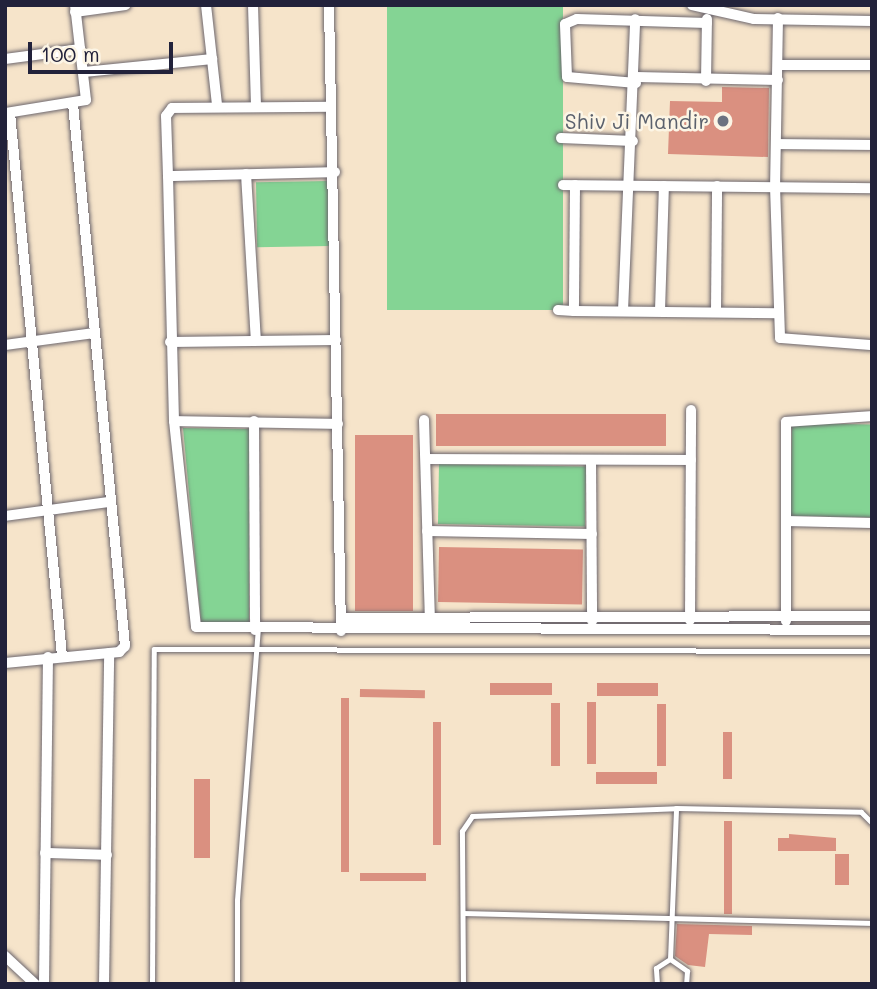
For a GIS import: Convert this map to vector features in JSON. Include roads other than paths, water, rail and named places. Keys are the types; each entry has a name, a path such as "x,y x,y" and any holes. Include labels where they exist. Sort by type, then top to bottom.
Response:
{"street":[{"path":"62,656 8,113 73,104 88,96 75,8 126,5"},
{"path":"206,5 217,105"},
{"path":"253,5 256,105"},
{"path":"329,5 329,107 335,172 341,631"},
{"path":"692,5 708,11 778,19 872,20"},
{"path":"706,81 708,11"},
{"path":"707,23 635,19 568,22 563,71 575,79 778,80"},
{"path":"623,311 625,186 633,141 636,80 635,19"},
{"path":"778,19 778,144 775,186 778,331 785,342 872,345"},
{"path":"5,59 80,50"},
{"path":"84,72 212,59"},
{"path":"778,65 872,65"},
{"path":"5,663 109,653 122,651 125,646 109,502 73,104"},
{"path":"329,107 217,105 167,111 170,342 174,421 194,625 199,629 341,631 430,628 872,629"},
{"path":"561,138 633,141"},
{"path":"778,144 872,145"},
{"path":"168,176 335,172"},
{"path":"246,174 256,340"},
{"path":"563,186 872,188"},
{"path":"574,311 575,186"},
{"path":"660,311 664,186"},
{"path":"716,312 718,186"},
{"path":"558,310 778,313"},
{"path":"5,345 94,333"},
{"path":"170,342 336,340"},
{"path":"690,630 691,410"},
{"path":"787,630 786,422 872,416"},
{"path":"424,420 430,628"},
{"path":"174,421 338,424"},
{"path":"254,421 257,630"},
{"path":"426,460 691,460"},
{"path":"591,461 592,629"},
{"path":"5,516 109,502"},
{"path":"786,522 872,523"},
{"path":"427,531 592,534"},
{"path":"341,618 872,616"},
{"path":"104,984 109,653"},
{"path":"44,984 48,657"},
{"path":"45,853 107,855"},
{"path":"5,956 35,984"}],"lane":[{"path":"237,984 237,900 257,630"},
{"path":"152,984 154,649 872,651"},
{"path":"670,959 674,919 676,808"},
{"path":"463,984 465,913 462,831 472,816 676,808 861,812 872,823"},
{"path":"465,913 872,923"},
{"path":"670,959 687,971 686,983 694,984"},
{"path":"654,983 656,968 670,959"}],"place":[{"name":"Shiv Ji Mandir","path":"723,121"}]}
